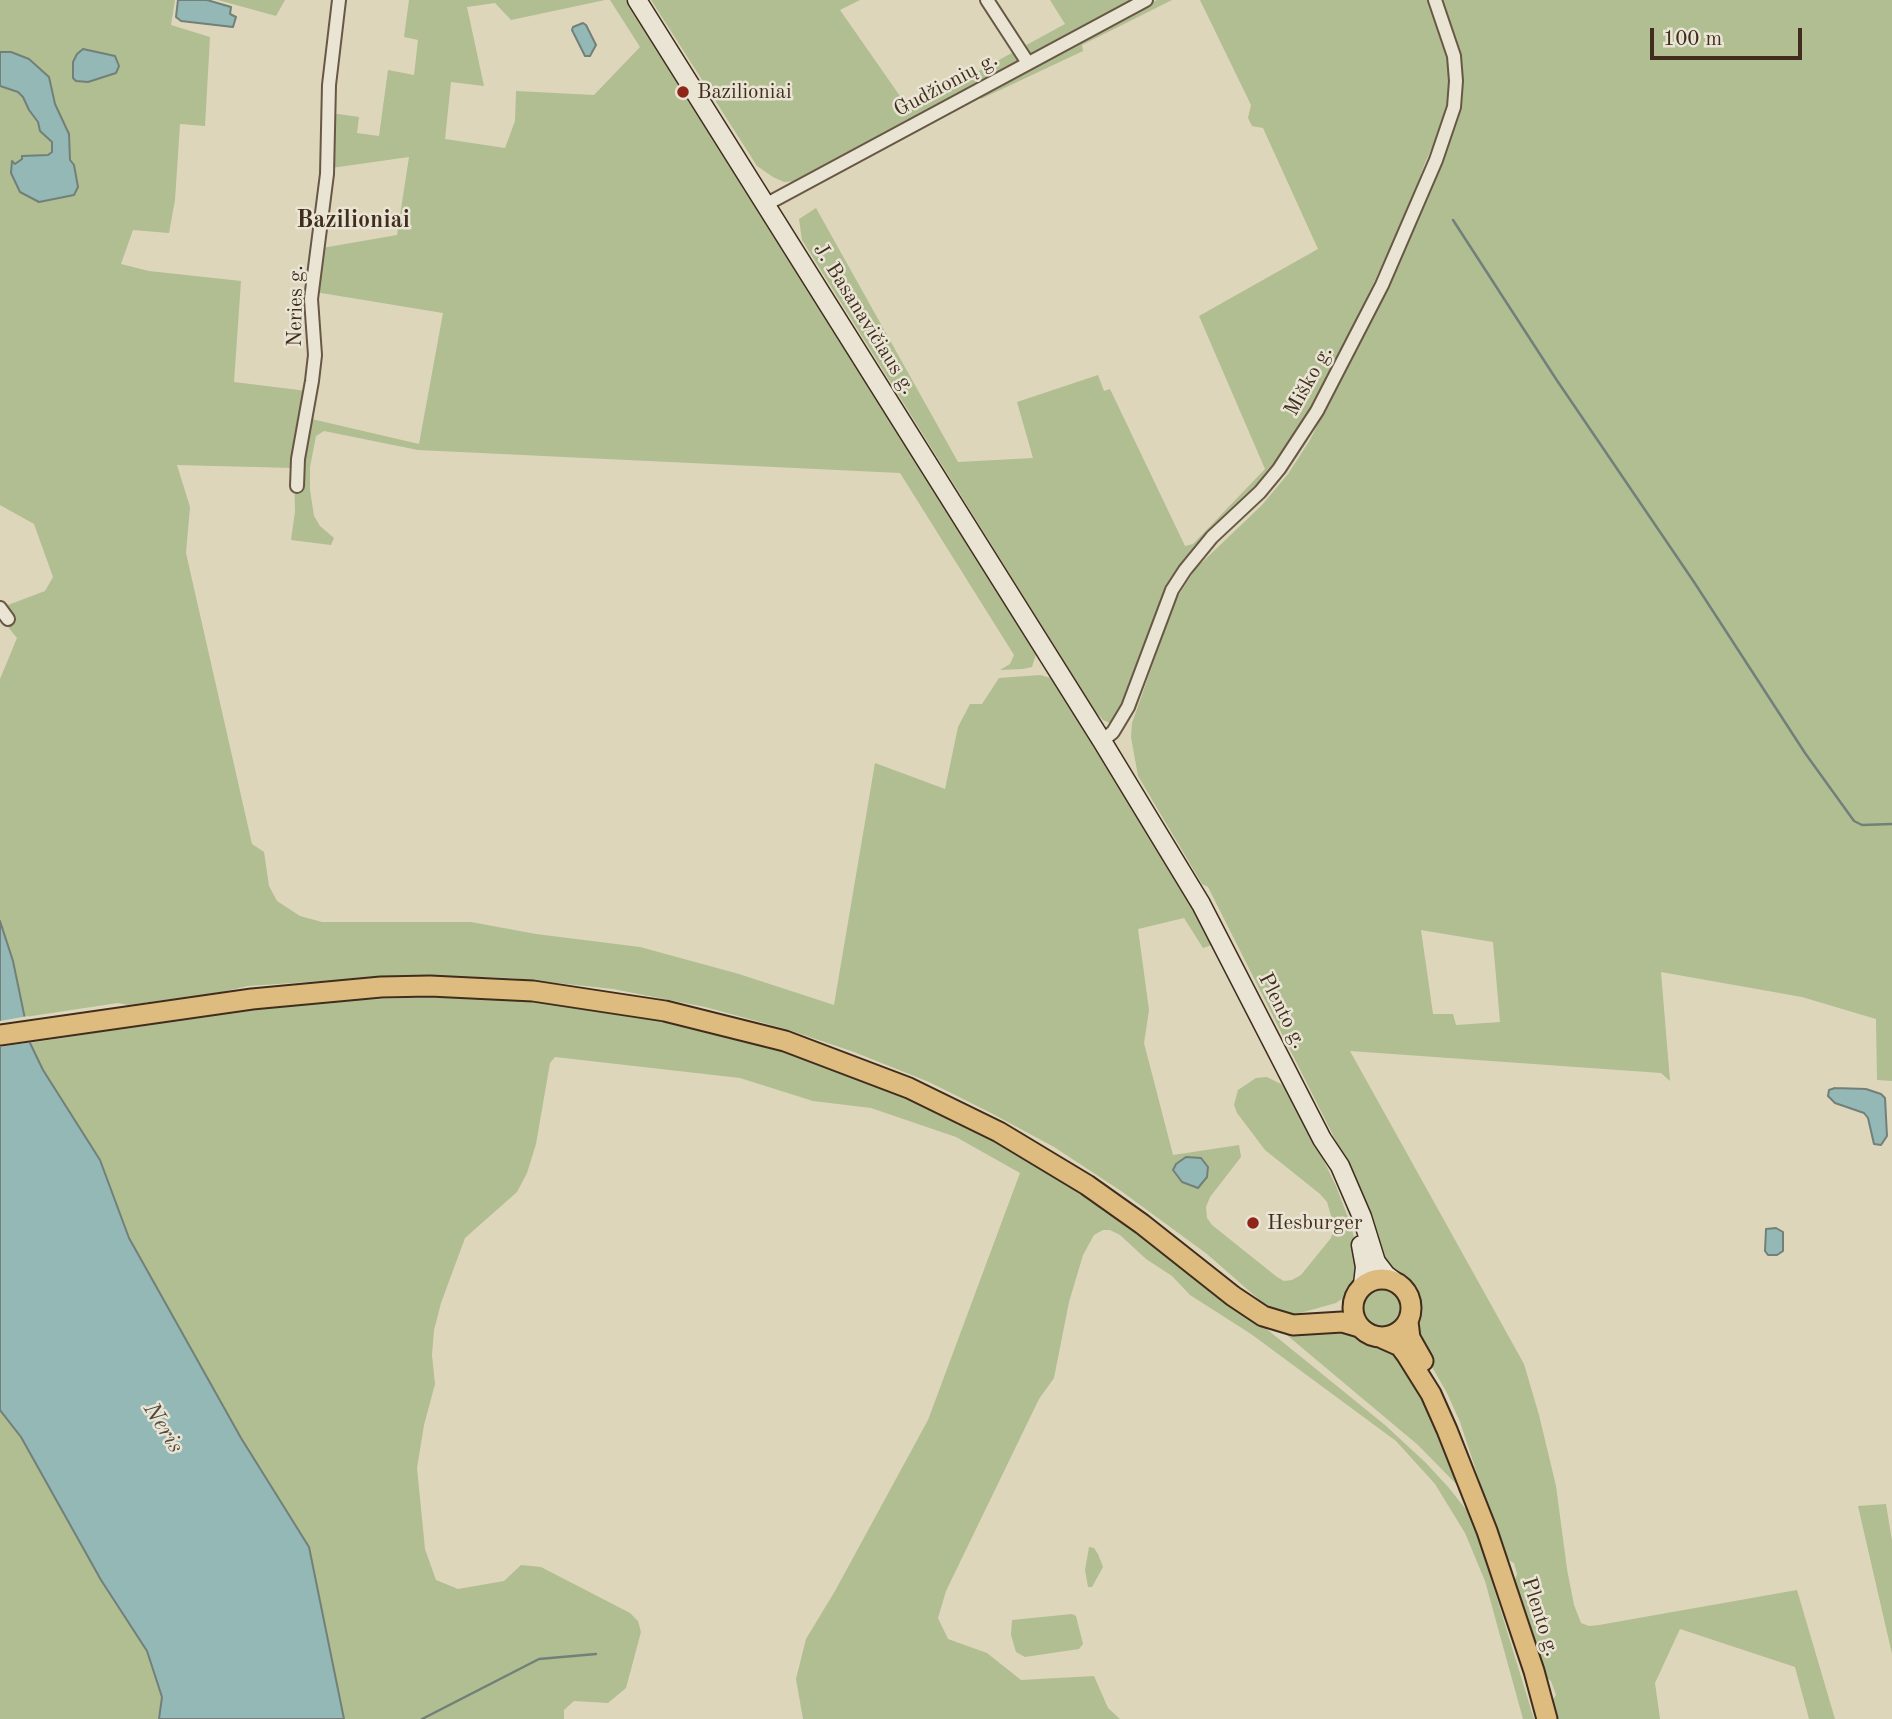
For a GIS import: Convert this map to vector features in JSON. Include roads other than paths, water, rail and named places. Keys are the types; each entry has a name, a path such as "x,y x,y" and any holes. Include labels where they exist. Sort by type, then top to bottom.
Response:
{"highway":[{"path":"0,1034 291,994 430,986 482,987 575,996 665,1010 810,1049 880,1076 999,1132 1038,1153 1115,1203 1263,1316 1278,1321 1293,1325 1342,1322 1359,1326 1373,1336 1382,1338 1397,1333 1408,1322 1411,1303 1402,1286 1394,1281 1378,1279 1335,1311 1312,1318 1278,1321"},
{"path":"1359,1291 1352,1307 1359,1326"},
{"name":"Plento g.","path":"1408,1322 1414,1347 1444,1398 1458,1430 1487,1531"},
{"name":"Plento g.","path":"1382,1338 1400,1346 1431,1394 1487,1531 1534,1671 1547,1719"}],"main road":[{"name":"J. Basanavičiaus g.","path":"637,0 1102,741"},
{"name":"Plento g.","path":"1102,741 1201,904 1322,1139 1340,1166 1351,1189 1376,1262 1394,1281"},
{"name":"Plento g.","path":"1322,1139 1359,1238 1365,1266 1359,1291"}],"street":[{"name":"Neries g.","path":"297,486 298,459 315,355 311,299 327,174 329,85 339,0"},
{"path":"986,0 1028,63"},
{"name":"Gudžionių g.","path":"765,205 1146,0"},
{"name":"Miško g.","path":"1102,741 1113,732 1128,707 1172,590 1212,537 1260,492 1279,469 1317,411 1382,285 1436,160 1454,107 1454,56 1434,0"}],"water":[{"path":"178,0 207,0 231,7 230,14 236,17 233,27 181,21 176,17"},
{"path":"583,23 596,45 590,56 585,56 572,30"},
{"path":"83,49 115,56 119,66 116,73 88,82 76,81 73,78 73,62"},
{"path":"0,52 11,52 29,59 49,77 55,104 69,134 70,160 74,165 78,187 74,195 39,202 20,192 11,173 12,161 15,164 22,156 48,155 52,152 52,142 40,131 38,122 23,97 18,92 0,86"},
{"name":"Neris","path":"0,921 13,961 30,1043 43,1070 100,1160 129,1238 241,1438 309,1547 344,1719 159,1719 162,1697 147,1651 101,1580 21,1437 0,1410"},
{"path":"1866,1089 1885,1098 1887,1136 1881,1145 1874,1144 1868,1118 1864,1113 1835,1103 1828,1096 1829,1090"},
{"path":"1186,1157 1201,1158 1208,1167 1207,1177 1198,1188 1182,1182 1173,1170 1176,1164"},
{"path":"1776,1228 1783,1232 1783,1251 1777,1255 1768,1255 1765,1251 1766,1229"}],"waterway":[{"path":"1453,220 1805,753 1854,821 1862,825 1892,824"},
{"path":"422,1719 539,1659 596,1654"}],"place":[{"name":"Bazilioniai","path":"683,92"},
{"name":"Hesburger","path":"1253,1223"}],"district":[{"name":"Bazilioniai","path":"353,221"}]}
